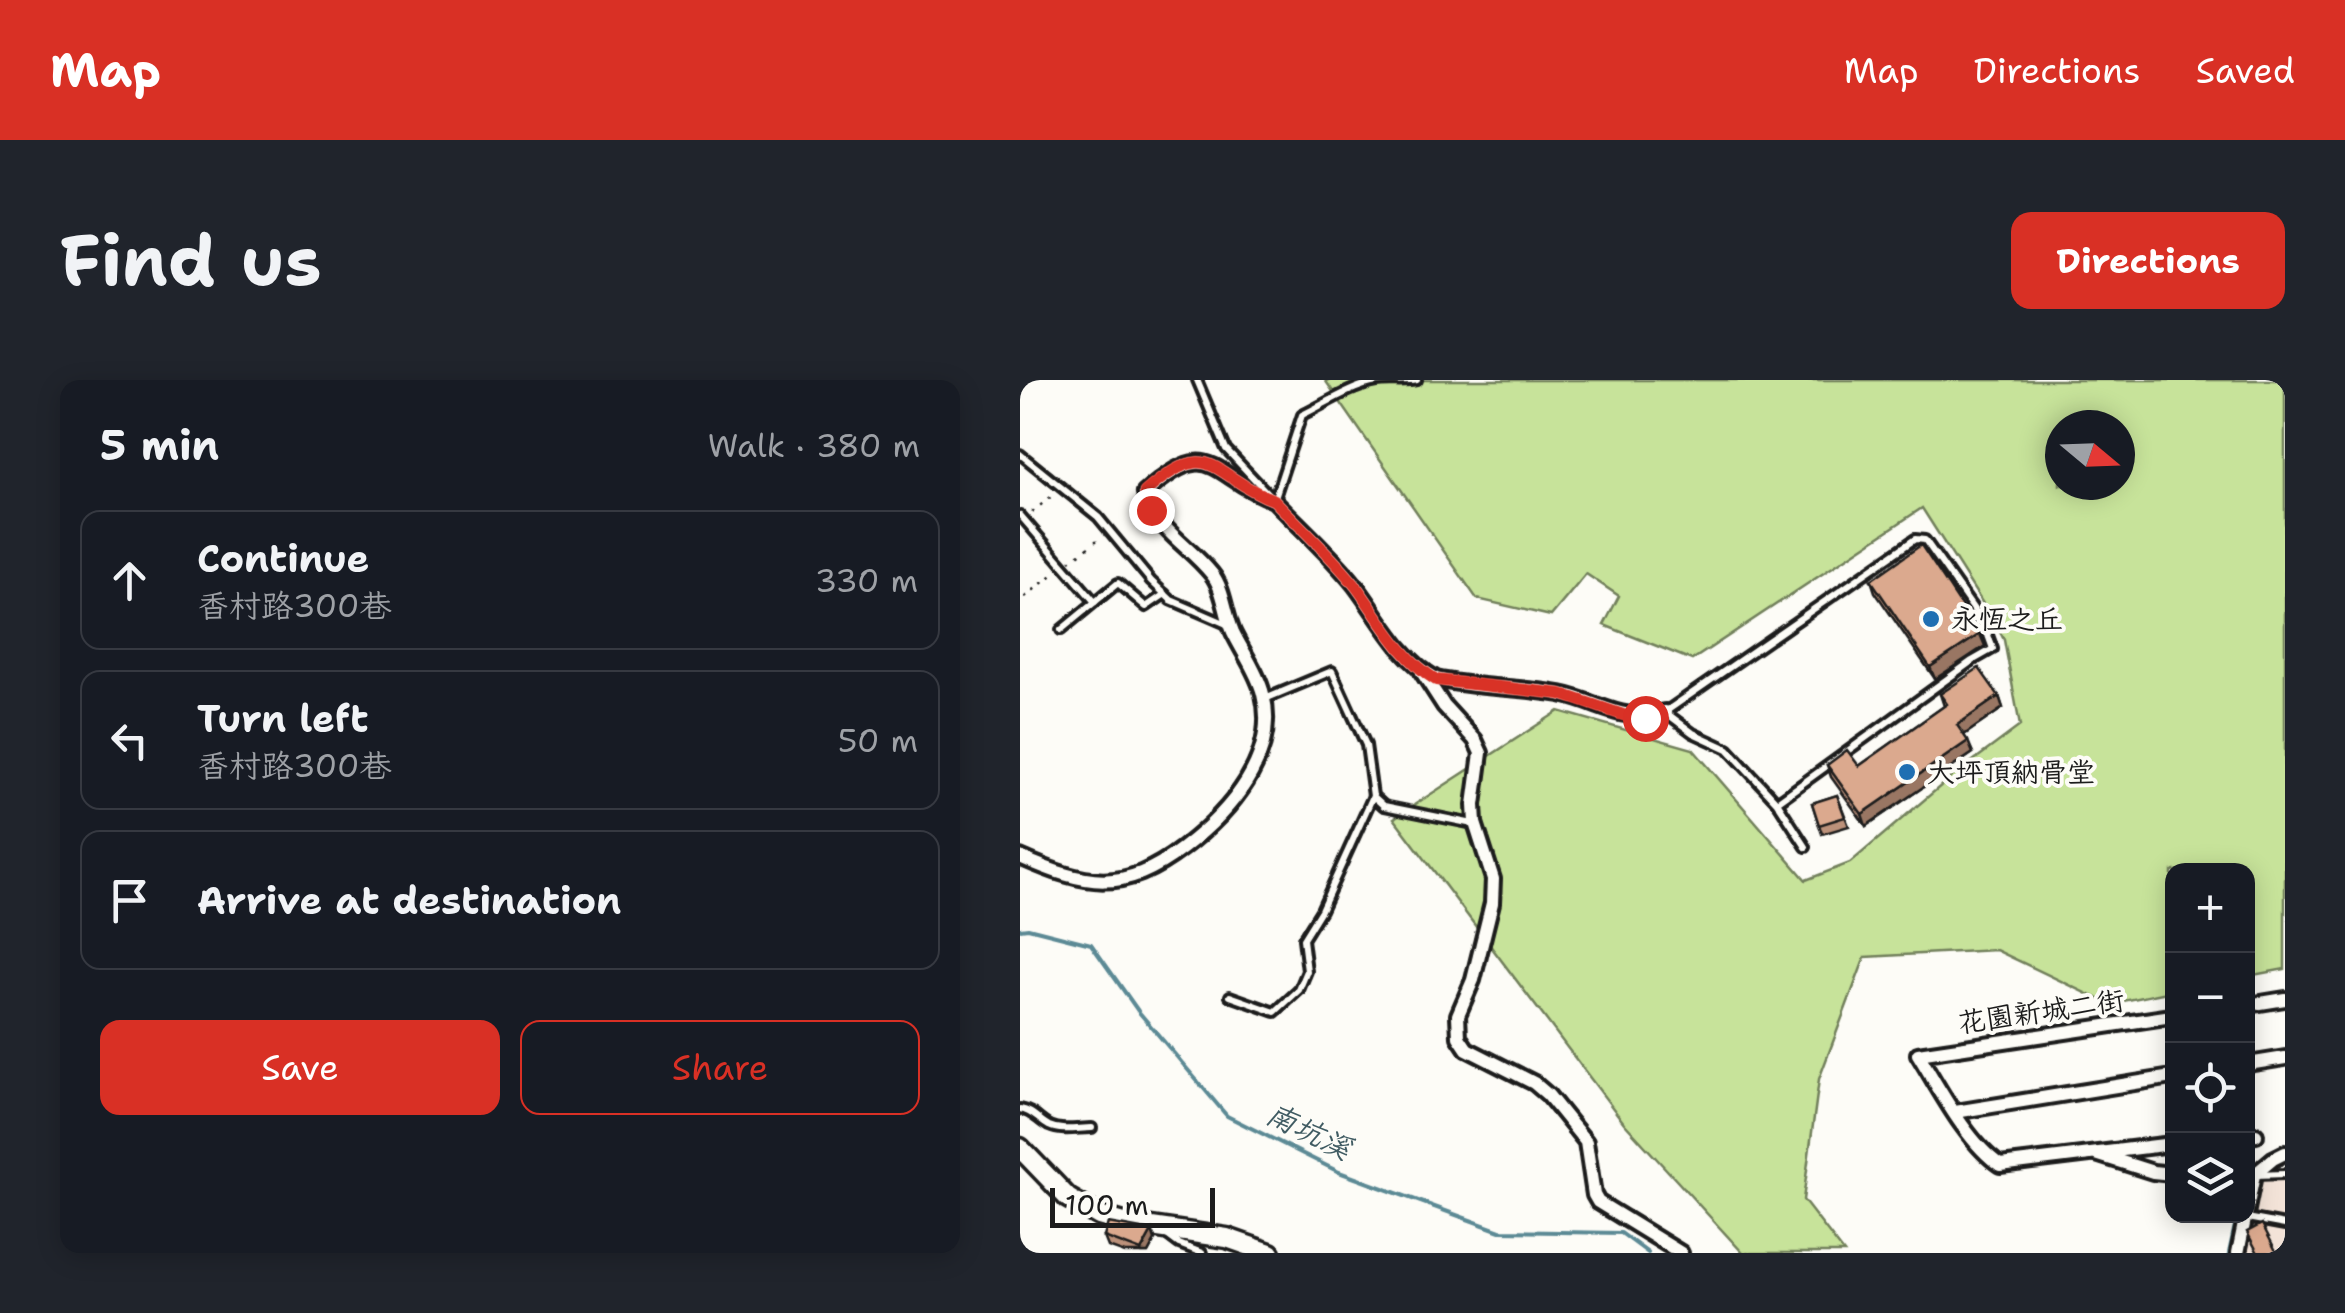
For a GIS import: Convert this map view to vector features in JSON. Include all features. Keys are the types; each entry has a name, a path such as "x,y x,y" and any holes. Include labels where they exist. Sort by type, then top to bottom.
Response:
{"street":[{"path":"1020,857 1097,882 1118,882 1151,871 1200,835 1251,776 1264,750 1264,700 1230,626 1215,577 1174,540 1151,510 1145,492 1188,462 1205,461 1274,500 1344,572 1382,628 1475,740 1481,754 1475,824 1493,879 1492,903 1473,980 1458,1015 1458,1037 1467,1049 1534,1083 1548,1095 1586,1142 1598,1202 1681,1253"},
{"path":"1420,670 1436,680 1561,694 1626,716 1645,718 1666,712"},
{"path":"1444,706 1466,684"},
{"path":"2255,1004 2285,999"},
{"name":"花園新城二街","path":"1955,1112 1918,1054 2165,1017"},
{"path":"2255,1063 2285,1058"},
{"path":"2165,1078 1955,1112 1990,1158 2000,1165 2165,1145"},
{"path":"1020,1148 1082,1208 1124,1224 1227,1238 1270,1253"},
{"path":"2089,1152 2165,1173"},
{"path":"2255,1172 2285,1154"},
{"path":"2238,1253 2246,1223"}],"lane":[{"path":"1197,380 1226,449 1274,500 1302,415 1366,385 1417,380"},
{"path":"1020,454 1098,517 1165,594 1230,626"},
{"path":"1022,517 1095,602"},
{"path":"1777,802 1993,649 1984,624 1926,540 1915,539 1666,712 1693,733 1728,748 1777,802 1806,847"},
{"path":"1061,630 1118,583 1146,607 1165,594"},
{"path":"1230,996 1275,1012 1298,990 1307,972 1303,939 1321,910 1374,796 1366,745 1332,671 1264,700"},
{"path":"1374,796 1384,806 1475,824"},
{"path":"1020,1109 1030,1110 1048,1125 1063,1130 1092,1128"},
{"path":"2255,1175 2285,1174"},
{"path":"2255,1219 2285,1225"},
{"path":"1158,1228 1179,1244 1202,1253"}],"path":[{"path":"1022,517 1062,488"}],"shaded area":[{"path":"2285,1176 2285,1253 2243,1253 2251,1223 2255,1223 2262,1180"}],"green space":[{"path":"1325,380 2285,380 2285,969 2255,975 2255,863 2165,863 2165,992 2109,1004 1996,950 1865,957 1819,1079 1803,1200 1844,1253 1743,1253 1624,1123 1394,818 1559,711 1693,749 1806,880 1850,863 1950,778 2020,726 2004,640 1922,508 1692,660 1604,625 1619,596 1586,574 1551,616 1477,599"}],"building":[{"name":"永恆之丘","path":"1921,545 1980,634 1930,667 1871,580"},
{"path":"1979,668 1999,696 1957,725 1968,741 1862,814 1827,765 1847,750 1859,766 1947,704 1940,694"},
{"path":"1837,795 1845,817 1819,825 1812,803"},
{"path":"1108,1223 1152,1231 1141,1251 1104,1237"},
{"path":"2262,1224 2277,1253 2258,1253 2247,1232"}],"waterway":[{"name":"南坑溪","path":"1020,929 1091,944 1138,1011 1227,1116 1339,1172 1500,1231 1621,1233 1648,1253"},
{"path":"2229,1253 2235,1223"}],"place":[{"name":"永恆之丘","path":"1931,619"},
{"name":"大坪頂納骨堂","path":"1907,772"}],"route":[{"path":"1151,510 1145,492 1188,462 1205,461 1274,500 1344,572 1382,628 1420,670 1436,680 1561,694 1626,716 1645,718"}]}
